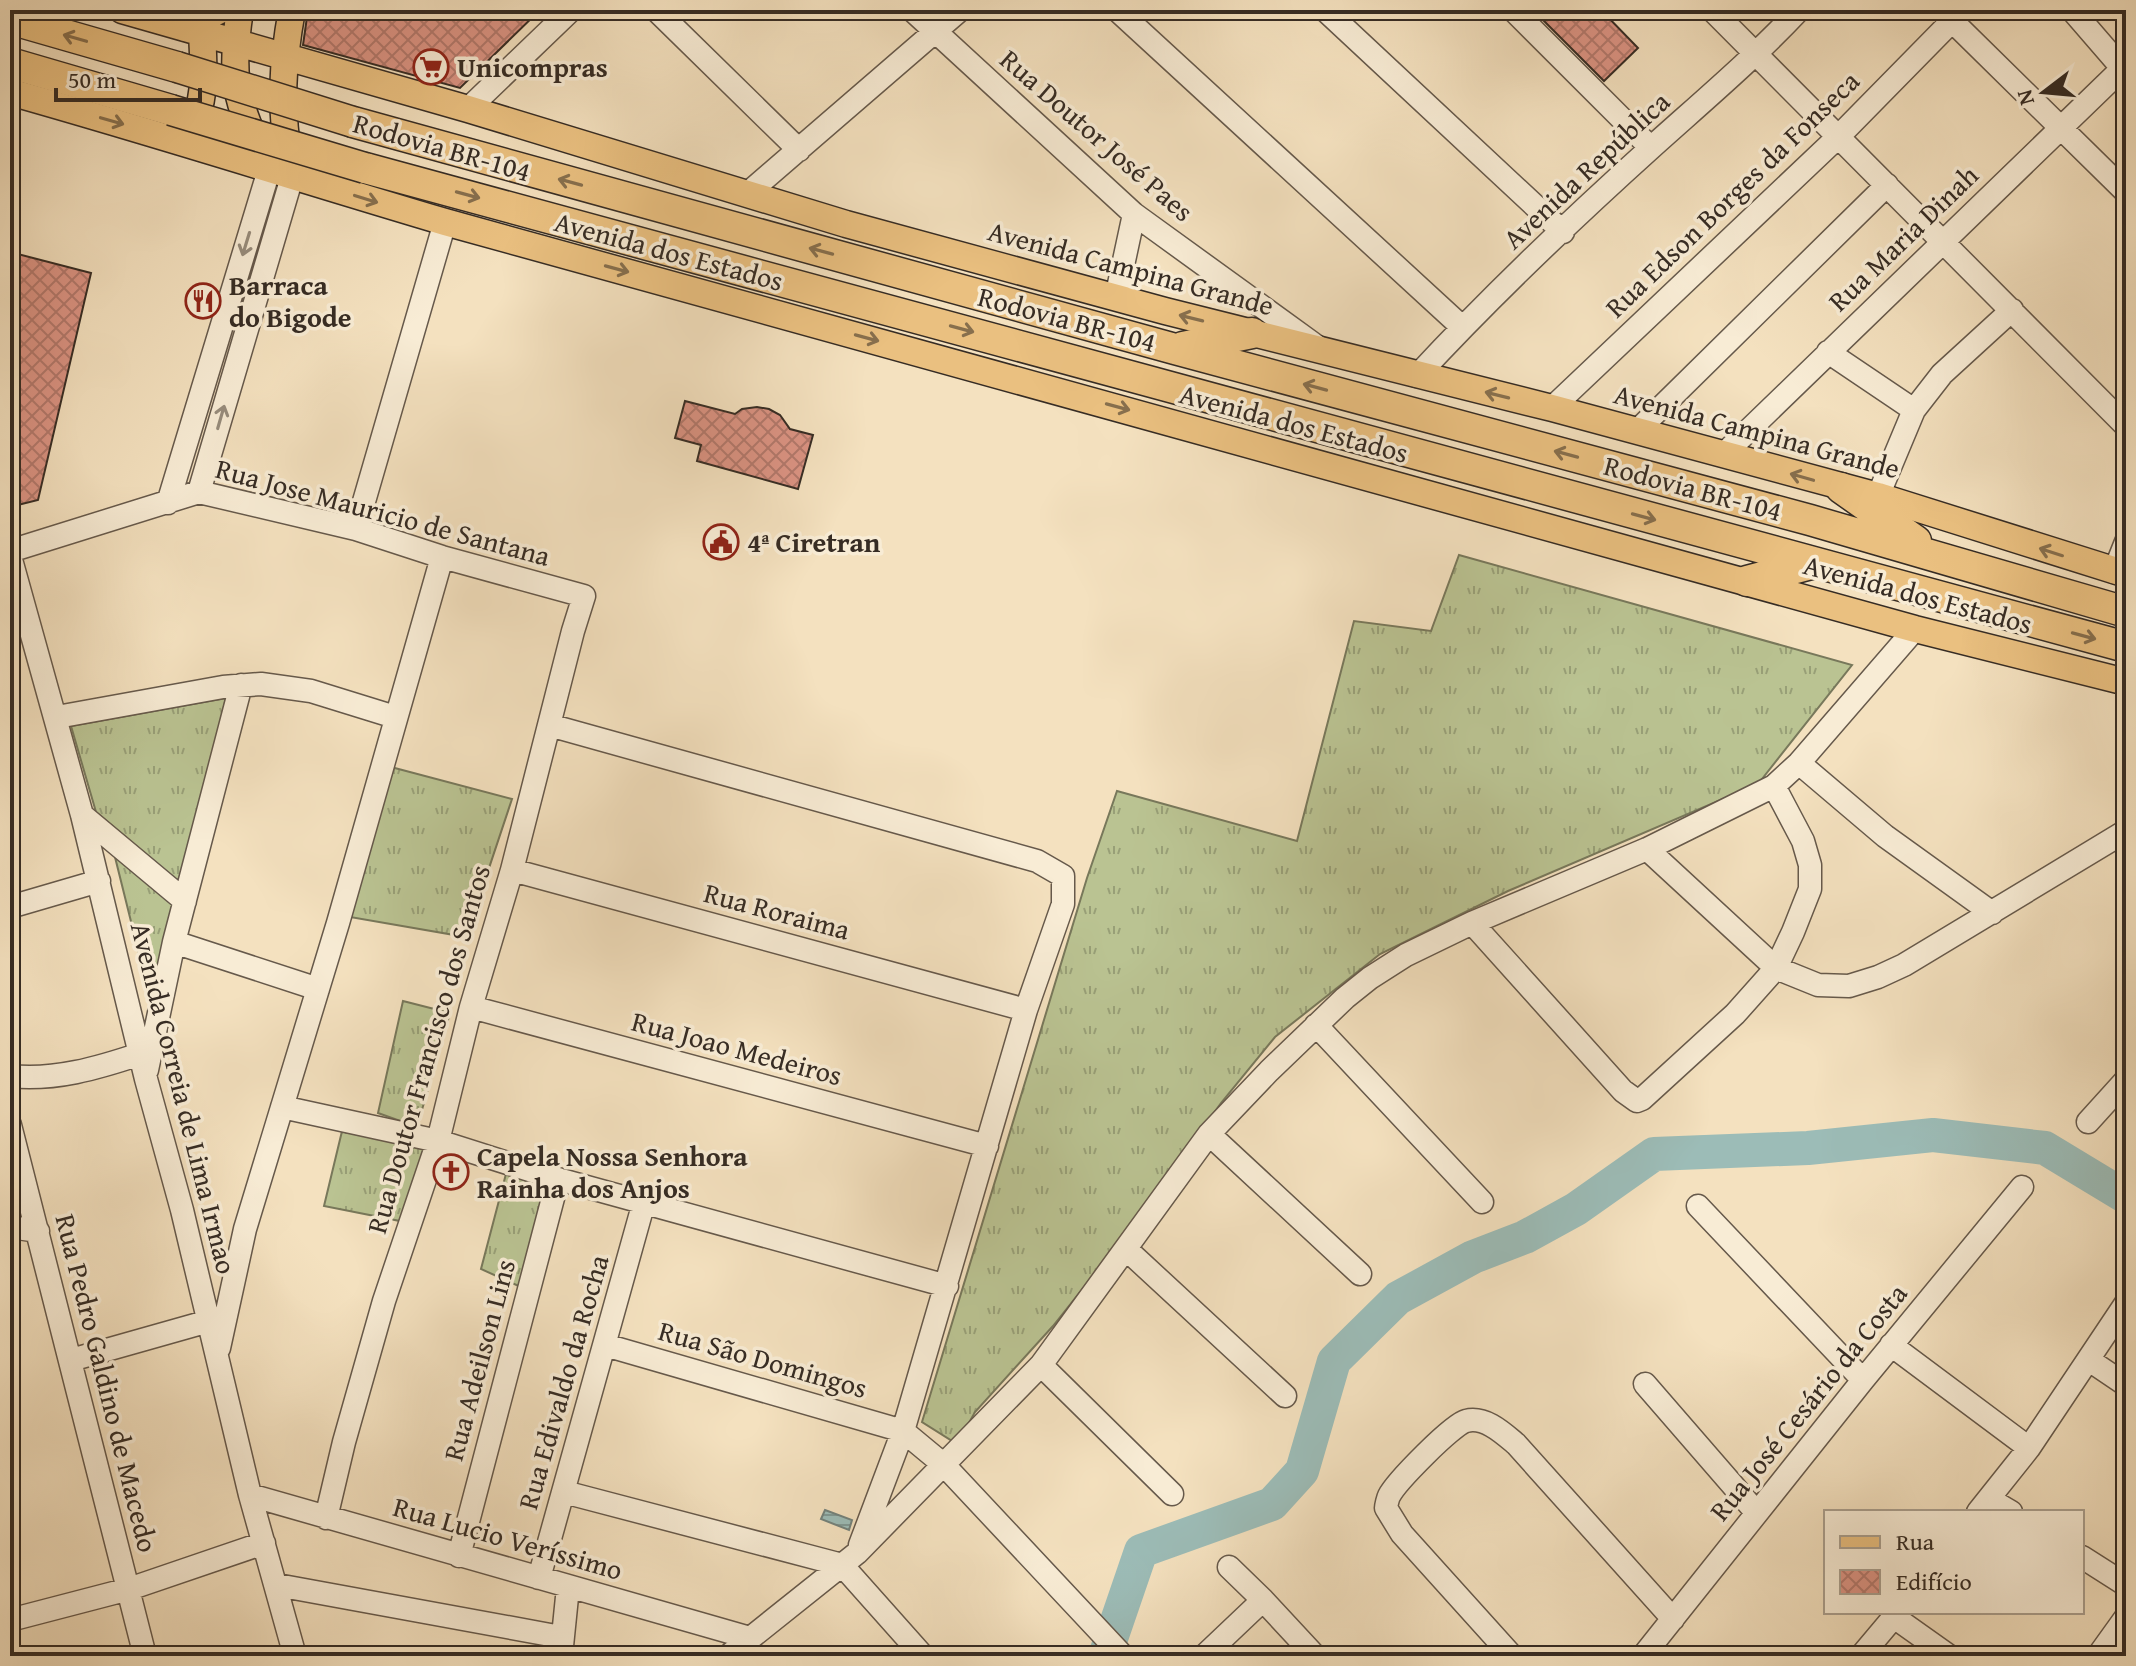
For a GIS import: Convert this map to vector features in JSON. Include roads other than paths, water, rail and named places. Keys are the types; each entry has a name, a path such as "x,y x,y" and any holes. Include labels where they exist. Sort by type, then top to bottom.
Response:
{"highway":[{"name":"Rodovia BR-104","path":"10,19 353,122 1934,554 2126,612"},
{"name":"Rodovia BR-104","path":"10,63 365,168 2126,647"},
{"path":"1175,349 1252,333"},
{"path":"1841,488 1934,554"},
{"path":"1747,581 1812,564"}],"main road":[{"name":"Avenida Campina Grande","path":"122,10 468,109 747,194 1116,298 1552,408 1878,496 2120,573"},
{"path":"185,142 197,120 204,96 194,31 201,22 220,10"},
{"path":"240,10 235,42 235,84 243,113 289,176"},
{"path":"289,176 281,92 283,58 292,10"},
{"path":"289,176 309,65"},
{"name":"Avenida dos Estados","path":"10,92 445,222 1915,629 2126,682"}],"street":[{"path":"468,109 571,10"},
{"path":"656,10 799,150"},
{"name":"Rua Doutor José Paes","path":"912,10 1134,214 1327,353"},
{"path":"747,194 960,10"},
{"path":"1117,10 1462,327"},
{"path":"1325,10 1563,232"},
{"path":"1513,10 1651,148"},
{"path":"1712,10 2126,426"},
{"name":"Avenida República","path":"1417,376 1462,327 1651,148 1757,54 1799,10"},
{"path":"2072,10 2124,67"},
{"path":"1946,15 2126,192"},
{"name":"Rua Edson Borges da Fonseca","path":"1552,408 1839,136 1946,15"},
{"name":"Rua Maria Dinah","path":"1723,455 2124,67"},
{"path":"199,492 289,176"},
{"path":"168,503 289,176"},
{"path":"1637,431 1887,185"},
{"path":"1116,298 1134,214"},
{"path":"356,529 445,222"},
{"path":"1878,496 1914,410 1951,365 2012,310"},
{"path":"1828,352 1914,410"},
{"name":"Rua Jose Mauricio de Santana","path":"10,554 199,492 356,529 442,557 584,596"},
{"path":"2120,573 2126,542"},
{"name":"Avenida Correia de Lima Irmao","path":"10,554 57,717 250,1495 295,1656"},
{"path":"217,1354 245,1229 318,989 442,557"},
{"name":"Rua Doutor Francisco dos Santos","path":"326,1518 384,1301 438,1141 471,1007 512,870 584,596"},
{"path":"728,1656 849,1559 1041,1365 1209,1134 1316,1025 1370,978 1406,955 1472,923 1647,849 1774,786 1799,763 1915,629"},
{"path":"57,717 241,685 284,685 395,717"},
{"path":"146,1079 174,942 241,685"},
{"path":"549,725 1037,861 1063,876 1063,904 1026,1010 903,1431 849,1559"},
{"path":"1799,763 1885,836 1992,913"},
{"path":"1472,923 1623,1091 1637,1101 1650,1094 1735,1014 1776,968 1810,889 1810,865 1803,841 1774,786"},
{"path":"82,815 185,901"},
{"path":"1647,849 1776,968 1818,985 1849,986 1904,965 2126,831"},
{"name":"Rua Roraima","path":"512,870 1026,1010"},
{"path":"10,907 99,881"},
{"path":"174,942 318,989"},
{"name":"Rua Joao Medeiros","path":"471,1007 987,1146"},
{"path":"1316,1025 1482,1202"},
{"path":"10,1076 61,1075 140,1054"},
{"path":"2088,1122 2126,1080"},
{"path":"282,1107 438,1141 558,1179 947,1286"},
{"name":"Rua Pedro Galdino de Macedo","path":"10,1125 145,1656"},
{"path":"1209,1134 1360,1274"},
{"name":"Rua Adeilson Lins","path":"459,1556 558,1179"},
{"name":"Rua José Cesário da Costa","path":"1643,1656 1756,1512 2022,1187"},
{"name":"Rua Edivaldo da Rocha","path":"539,1578 644,1202"},
{"path":"1698,1206 1863,1380"},
{"path":"10,1227 38,1231"},
{"path":"1126,1249 1285,1396"},
{"path":"1984,1505 2029,1448 2126,1303"},
{"path":"71,1360 209,1321"},
{"name":"Rua São Domingos","path":"605,1345 903,1431"},
{"path":"1891,1345 2029,1448"},
{"path":"2089,1360 2126,1385"},
{"path":"1041,1365 1172,1494"},
{"path":"1645,1384 1756,1512"},
{"path":"1512,1656 1402,1534 1386,1508 1398,1484 1455,1426 1468,1420 1483,1421 1499,1429 1516,1444 1673,1619"},
{"path":"903,1431 944,1465 1123,1656"},
{"path":"564,1492 849,1559 923,1656"},
{"name":"Rua Lucio Veríssimo","path":"250,1495 750,1638"},
{"path":"10,1620 129,1589 264,1543"},
{"path":"2084,1558 2126,1585"},
{"path":"1229,1567 1315,1656"},
{"path":"277,1585 561,1647 568,1587"},
{"path":"1204,1656 1263,1600"},
{"path":"1861,1656 1896,1615 1949,1656"},
{"path":"2098,1656 2126,1617"}],"water":[{"path":"825,1510 852,1520 849,1530 821,1519"}],"waterway":[{"path":"1105,1656 1141,1551 1272,1504 1302,1471 1334,1361 1398,1298 1473,1257 1525,1237 1576,1209 1654,1154 1808,1148 1933,1135 2045,1148 2126,1197"}],"place":[{"name":"Unicompras","path":"431,67"},
{"name":"Barraca do Bigode","path":"203,301"},
{"name":"4ª Ciretran","path":"721,542"},
{"name":"Capela Nossa Senhora Rainha dos Anjos","path":"451,1172"}]}
